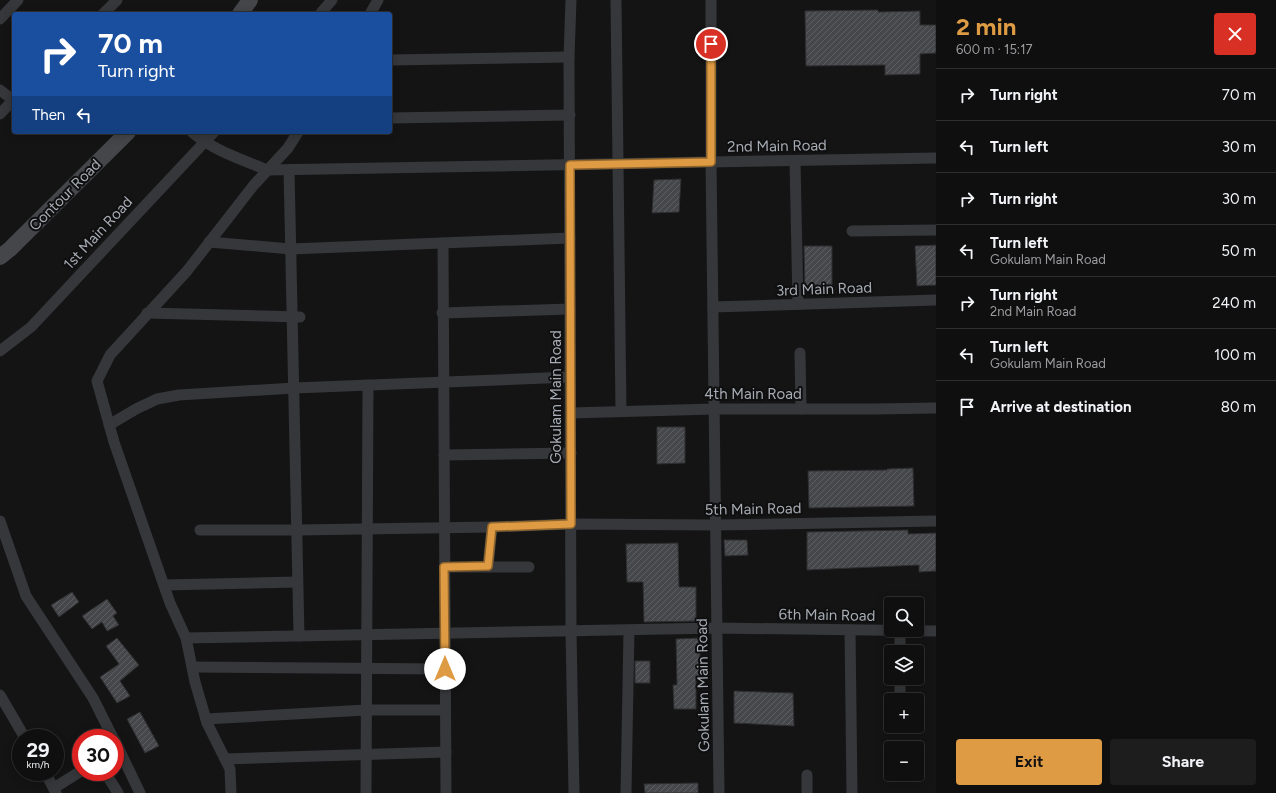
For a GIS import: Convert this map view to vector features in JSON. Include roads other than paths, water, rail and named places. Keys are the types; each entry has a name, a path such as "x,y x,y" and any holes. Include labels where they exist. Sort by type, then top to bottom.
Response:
{"main road":[{"path":"241,12 250,0"},
{"name":"Contour Road","path":"0,257 10,249 126,134"}],"street":[{"path":"0,19 18,0"},
{"path":"105,12 117,0"},
{"path":"322,12 332,0"},
{"path":"371,12 378,0"},
{"name":"Gokulam Main Road","path":"571,0 570,413 571,631 574,793"},
{"path":"616,0 622,411"},
{"name":"Gokulam Main Road","path":"711,0 711,162 719,793"},
{"path":"392,60 570,57"},
{"path":"0,90 12,98"},
{"path":"0,114 12,101"},
{"path":"392,118 570,115"},
{"path":"194,134 205,143 226,154 267,170"},
{"name":"1st Main Road","path":"0,351 31,327 212,134"},
{"path":"231,793 230,769 206,719 195,682 186,638 170,603 114,442 97,381 110,355 187,271 253,186 288,148 297,134"},
{"name":"2nd Main Road","path":"267,170 936,158"},
{"path":"795,161 798,304"},
{"path":"289,170 291,249 296,317 294,388 299,636"},
{"path":"852,231 936,230"},
{"path":"209,242 291,249 334,250 442,243 570,238"},
{"path":"442,243 446,793"},
{"name":"3rd Main Road","path":"713,307 936,300"},
{"path":"442,313 570,309"},
{"path":"147,313 296,317"},
{"path":"800,353 801,409"},
{"path":"109,425 136,409 157,399 179,395 294,388 570,377"},
{"path":"366,793 368,385"},
{"name":"4th Main Road","path":"570,413 714,409 936,408"},
{"path":"444,455 571,453"},
{"path":"0,521 26,596 93,698 108,729"},
{"name":"5th Main Road","path":"200,530 367,530 444,529 571,524 716,525 936,521"},
{"path":"488,566 492,527"},
{"path":"444,567 529,567"},
{"path":"164,585 298,582"},
{"name":"6th Main Road","path":"186,638 717,628 884,631"},
{"path":"626,793 629,630"},
{"path":"850,630 852,793"},
{"name":"6th Main Road","path":"924,631 936,631"},
{"path":"192,667 445,669"},
{"path":"900,685 900,692"},
{"path":"0,695 20,729"},
{"path":"206,719 366,710 445,710"},
{"path":"225,759 446,752"},
{"path":"124,760 140,793"},
{"path":"806,775 807,793"},
{"path":"50,781 55,791 72,778"},
{"path":"111,781 118,793"}]}
